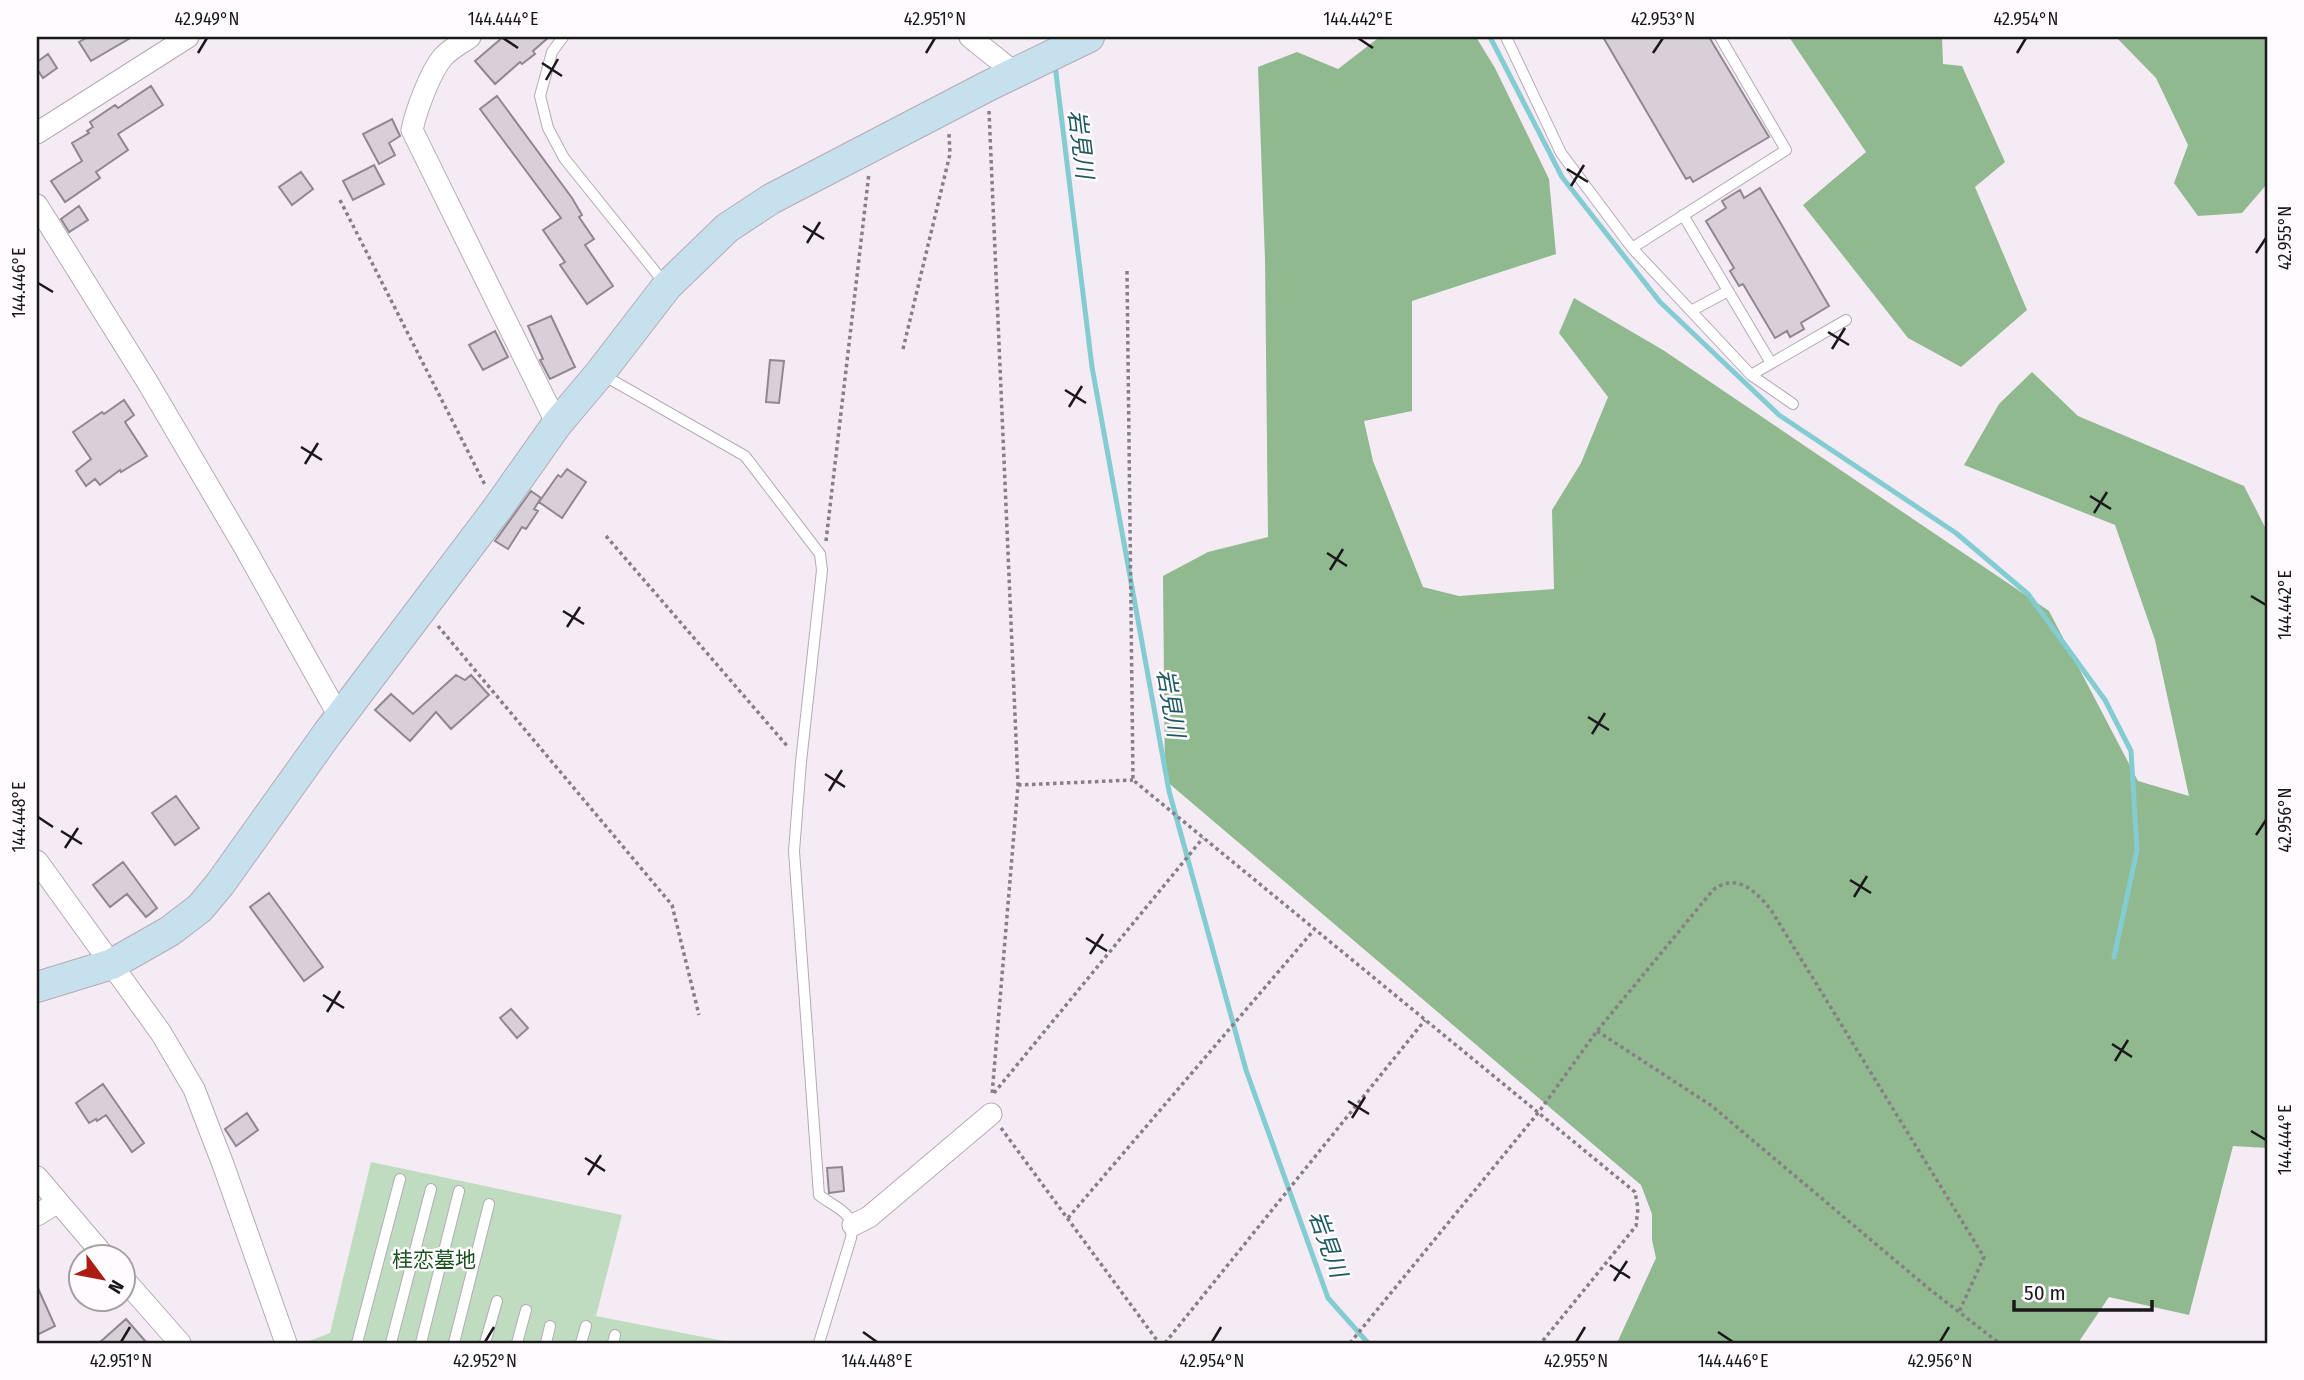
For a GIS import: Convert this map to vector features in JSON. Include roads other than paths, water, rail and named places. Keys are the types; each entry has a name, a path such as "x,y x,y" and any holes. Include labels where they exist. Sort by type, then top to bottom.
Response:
{"street":[{"path":"37,133 188,37"},
{"path":"470,37 443,57 424,92 412,130 557,424"},
{"path":"970,37 1015,73"},
{"path":"37,987 112,964 170,931 200,908 497,509 557,424 667,286 727,228 771,199 988,86 1089,37"},
{"path":"37,205 148,383 245,548 340,718"},
{"path":"37,861 161,1033 194,1089 225,1167 286,1343"},
{"path":"853,1225 869,1217 992,1105"},
{"path":"37,1177 94,1244"},
{"path":"37,1215 58,1202"},
{"path":"136,1293 180,1343"}],"lane":[{"path":"563,37 552,52 540,96 548,128 564,158 667,286"},
{"path":"1506,37 1561,153 1632,248 1751,375 1793,404"},
{"path":"1632,248 1786,150 1720,37"},
{"path":"1684,215 1771,363"},
{"path":"1691,311 1728,291"},
{"path":"1751,375 1846,320"},
{"path":"600,373 745,456 820,554 822,570 794,851 819,1195 847,1214 853,1225 819,1343"},
{"path":"357,1343 400,1179"},
{"path":"391,1343 430,1189"},
{"path":"421,1343 459,1191"},
{"path":"454,1343 489,1204"},
{"path":"485,1343 497,1301"},
{"path":"517,1343 526,1310"},
{"path":"546,1343 550,1326"},
{"path":"581,1343 586,1326"}],"waterway":[{"path":"1490,37 1562,177 1660,302 1779,415 1956,533 2028,594 2105,700 2131,751 2137,850 2114,957"},
{"name":"岩見川","path":"1055,65 1092,367 1169,791 1246,1070 1328,1298 1368,1343"}],"park label":[{"name":"桂恋墓地","path":"434,1260"}]}
